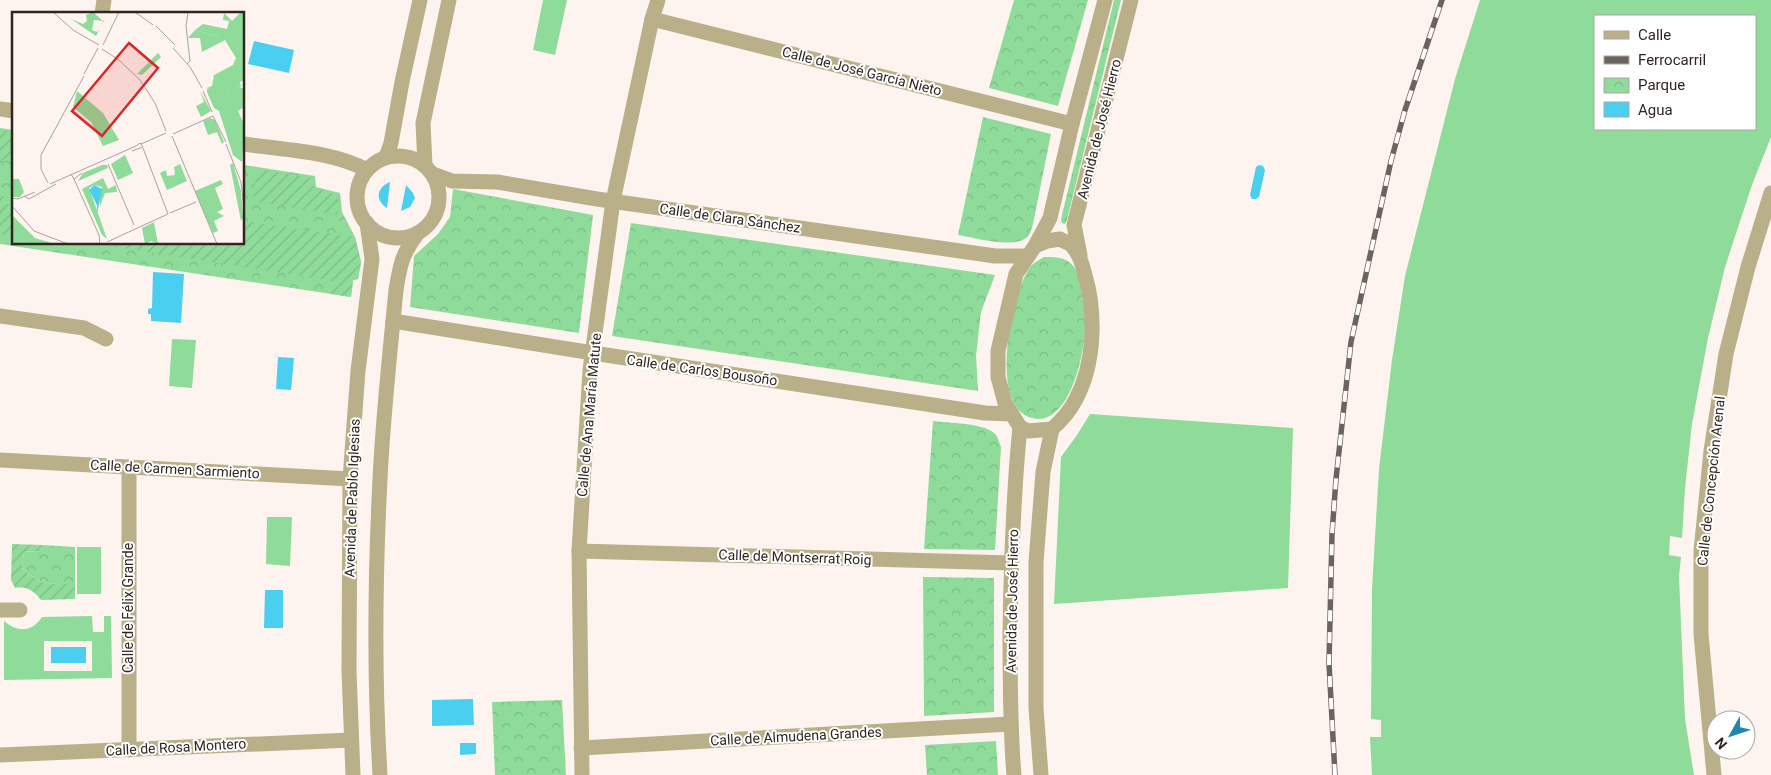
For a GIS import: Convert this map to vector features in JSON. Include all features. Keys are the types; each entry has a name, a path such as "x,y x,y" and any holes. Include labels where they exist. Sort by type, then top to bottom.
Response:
{"street":[{"path":"386,157 391,143 420,0"},
{"name":"Avenida de Pablo Iglesias","path":"380,775 376,714 376,608 380,478 393,321 401,263 406,249 416,234 434,218 438,208 440,196 438,185 429,170 423,123 449,0"},
{"name":"Calle de Ana María Matute","path":"582,775 579,551 592,354 614,201 652,19 658,0"},
{"name":"Avenida de José Hierro","path":"1014,775 1010,724 1011,563 1020,427 1005,403 998,377 998,351 1016,274 1050,218 1072,124 1105,0"},
{"name":"Avenida de José Hierro","path":"1041,775 1036,708 1036,562 1043,472 1052,429 1064,418 1076,399 1086,373 1093,324 1091,295 1074,225 1131,0"},
{"name":"Calle de José García Nieto","path":"652,19 1072,124"},
{"path":"245,144 328,156 356,163 367,170 376,162 386,157 406,156 429,170"},
{"name":"Avenida de Pablo Iglesias","path":"353,775 349,614 350,479 358,372 372,259 367,223 360,211 358,200 358,189 361,179 367,170"},
{"name":"Calle de Clara Sánchez","path":"429,170 452,181 497,182 614,201 995,256 1031,251 1046,241 1060,239 1071,245 1081,259"},
{"name":"Calle de Concepción Arenal","path":"1714,775 1701,634 1701,551 1711,451 1726,354 1748,267 1771,193"},
{"path":"367,223 382,234 394,238 416,234"},
{"path":"0,316 84,328 106,339"},
{"name":"Calle de Carlos Bousoño","path":"393,321 592,354 985,413 1012,414"},
{"path":"1020,427 1028,431 1052,429"},
{"name":"Calle de Carmen Sarmiento","path":"0,460 350,479"},
{"name":"Calle de Félix Grande","path":"129,467 129,750"},
{"name":"Calle de Montserrat Roig","path":"579,551 1011,563"},
{"path":"0,610 20,610"},
{"name":"Calle de Almudena Grandes","path":"581,748 1010,724"},
{"name":"Calle de Rosa Montero","path":"0,755 351,740"}],"green space":[{"path":"543,0 567,0 555,55 533,50"},
{"path":"1014,0 1088,0 1058,106 989,88"},
{"path":"1114,0 1121,0 1065,224 1062,223 1061,219"},
{"path":"1480,0 1771,0 1771,137 1752,185 1725,267 1708,338 1692,424 1682,538 1670,536 1669,555 1681,557 1679,576 1685,719 1694,775 1372,775 1370,737 1381,737 1381,720 1371,719 1372,589 1379,469 1392,360 1405,276 1455,79"},
{"path":"983,117 1051,134 1033,224 1029,235 1023,240 1006,243 958,235"},
{"path":"0,128 12,130 12,245 245,245 245,165 315,176 316,187 340,193 342,212 355,237 361,262 358,279 353,280 351,297 0,244"},
{"path":"0,130 12,132 12,156 0,163"},
{"path":"257,169 313,178 314,187 338,195 338,215 253,201"},
{"path":"453,189 593,215 579,333 410,307 414,256 438,234 450,217"},
{"path":"0,192 8,204 12,205 12,236 0,234"},
{"path":"245,221 355,237 361,262 358,279 353,280 351,297 331,294 333,281 104,245 245,245"},
{"path":"631,223 995,275 981,312 976,356 978,391 612,336"},
{"path":"1044,257 1066,260 1076,271 1084,306 1085,335 1079,368 1066,399 1056,411 1045,418 1032,418 1018,410 1010,394 1007,374 1007,351 1010,327 1021,286 1030,267"},
{"path":"172,339 196,340 192,388 169,386"},
{"path":"1090,414 1293,428 1288,588 1054,604 1061,457"},
{"path":"933,421 982,427 994,433 997,437 1001,447 995,550 924,549"},
{"path":"267,517 292,517 290,566 266,564"},
{"path":"12,544 42,545 41,551 24,552 22,568 35,578 46,583 75,584 75,599 41,600 30,590 15,588 11,580"},
{"path":"42,545 75,547 75,584 46,583 35,578 22,568 24,552 41,551"},
{"path":"77,547 101,547 101,594 77,594"},
{"path":"923,577 994,578 994,712 924,716"},
{"path":"92,616 93,632 104,632 104,616 111,616 112,678 4,680 4,621 14,628 24,629 34,626 42,617","holes":["44,641 92,641 92,671 44,671"]},
{"path":"562,700 566,775 495,775 492,702"},
{"path":"996,741 998,775 927,775 925,745"}],"water":[{"path":"254,41 294,50 289,73 248,64"},
{"path":"1259,165 1263,166 1265,170 1259,197 1252,199 1250,195 1256,167"},
{"path":"390,182 387,208 380,201 379,194 382,187"},
{"path":"406,185 415,198 410,207 401,211"},
{"path":"153,272 184,274 181,323 151,321 151,314 148,314 148,309 152,308"},
{"path":"278,357 294,358 291,390 276,389"},
{"path":"265,590 283,590 283,628 264,628"},
{"path":"51,647 86,647 86,663 51,663"},
{"path":"473,699 474,725 432,726 432,700"},
{"path":"460,743 476,743 476,754 460,755"}],"railway":[{"path":"1335,775 1329,663 1332,534 1351,342 1391,161 1405,110 1442,0"}]}
